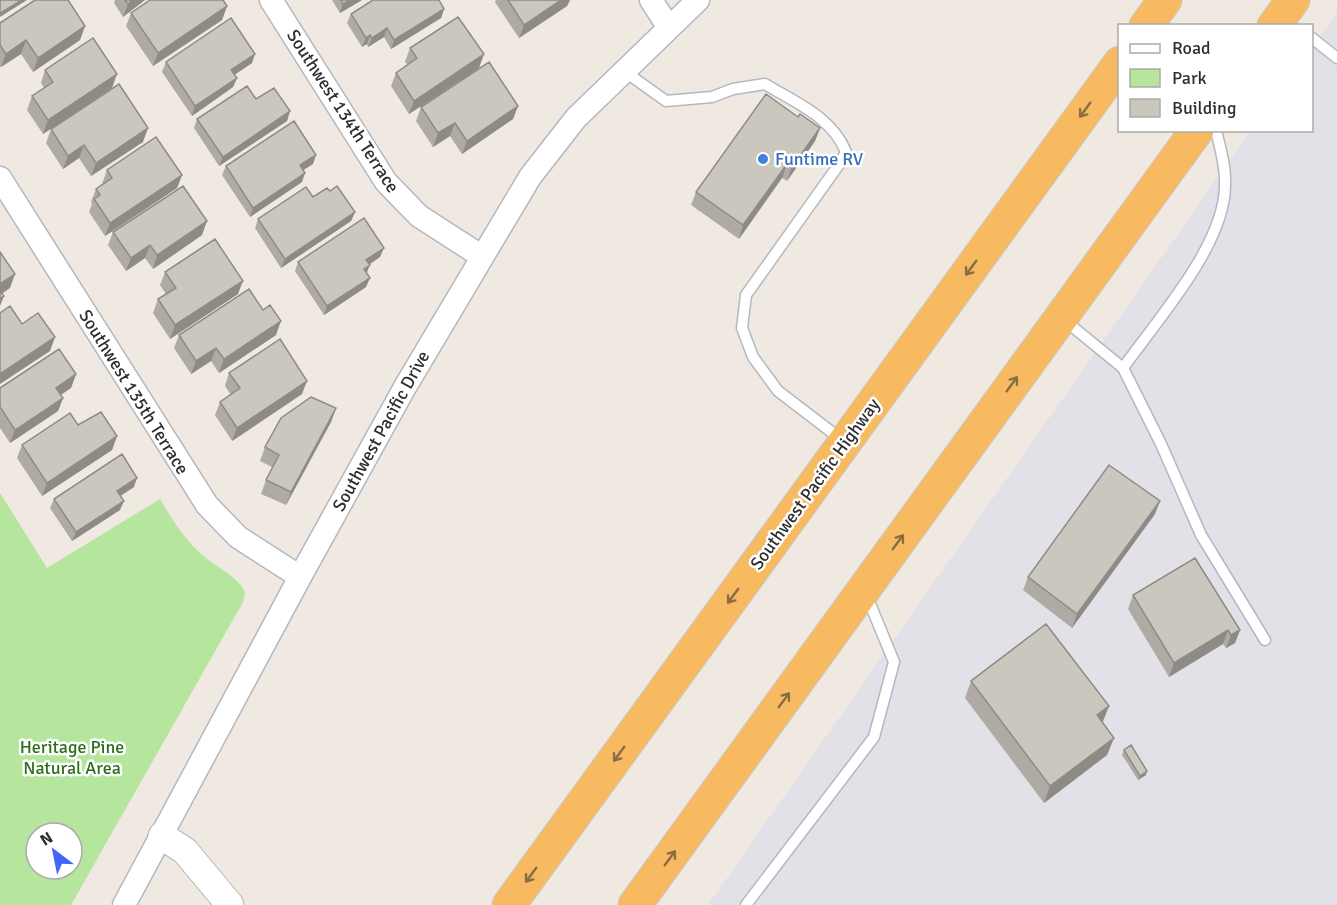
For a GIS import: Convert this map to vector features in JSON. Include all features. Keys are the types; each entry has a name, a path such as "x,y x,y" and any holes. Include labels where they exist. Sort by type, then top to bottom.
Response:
{"highway":[{"path":"1147,24 1165,0"},
{"name":"Southwest Pacific Highway","path":"509,905 1118,64"},
{"path":"635,905 1196,132"}],"street":[{"name":"Southwest 134th Terrace","path":"271,0 386,182 419,216 481,256"},
{"path":"651,0 669,28"},
{"name":"Southwest Pacific Drive","path":"124,905 300,577 481,256 552,146 576,118 698,0"},
{"name":"Southwest 135th Terrace","path":"0,178 207,505 238,537 300,577"},
{"path":"162,836 185,851 230,905"}],"lane":[{"path":"1313,40 1337,58"},
{"path":"624,71 666,101 700,99 733,89 765,84 827,122 840,139 846,152 840,163 746,295 742,328 753,357 778,391 845,442"},
{"path":"1123,368 1213,239 1221,214 1226,186 1216,132"},
{"path":"1060,317 1123,368 1161,444 1201,535 1265,640"},
{"path":"746,905 874,736 894,662 864,588"}],"shaded area":[{"path":"1337,13 1337,905 708,905 1249,132 1313,132 1313,46"}],"green space":[{"name":"Heritage Pine Natural Area","path":"0,493 47,568 160,499 193,546 237,581 245,592 243,602 71,905 0,905"}],"building":[{"path":"0,0 22,0 0,13"},
{"path":"35,0 68,0 85,26 38,58 26,40 6,54 0,45 0,23"},
{"path":"150,0 223,0 227,6 158,53 131,13"},
{"path":"373,0 439,0 444,9 394,40 387,28 372,38 370,35 366,38 351,14"},
{"path":"508,0 561,0 524,25"},
{"path":"458,17 484,54 414,101 396,73 417,58 410,48"},
{"path":"231,18 255,54 231,70 237,78 195,106 166,62"},
{"path":"93,38 117,74 48,120 32,96 53,82 45,70"},
{"path":"489,62 518,106 467,141 455,123 438,133 421,107"},
{"path":"119,84 148,128 96,163 84,145 68,156 51,129"},
{"path":"247,86 256,99 274,88 290,111 223,157 197,119"},
{"name":"Funtime RV","path":"766,94 798,117 800,114 820,128 792,167 787,164 743,225 696,192"},
{"path":"294,121 316,155 300,165 305,173 253,208 226,166"},
{"path":"156,137 182,175 110,223 94,199 100,195 96,189 112,178 107,170"},
{"path":"183,186 207,221 157,255 150,245 131,258 113,232"},
{"path":"337,186 355,212 285,259 258,219 306,187 313,197 327,188 330,191"},
{"path":"364,218 384,248 366,260 370,265 364,269 370,278 327,306 298,262"},
{"path":"215,239 243,281 175,325 158,299 176,288 165,272"},
{"path":"0,252 15,274 0,284"},
{"path":"249,289 263,310 270,305 281,321 224,359 216,348 196,361 179,335"},
{"path":"10,306 22,324 38,313 55,337 0,374 0,313"},
{"path":"280,339 307,381 237,428 220,402 240,388 229,373"},
{"path":"59,349 76,374 56,388 63,398 15,430 0,407 0,388"},
{"path":"311,397 336,408 291,492 266,480 279,455 265,447 281,418"},
{"path":"101,412 117,436 47,483 22,445 70,413 78,425"},
{"path":"122,454 137,478 117,491 124,501 76,532 54,499"},
{"path":"1109,465 1160,501 1077,614 1028,577"},
{"path":"1195,558 1240,630 1231,635 1228,630 1174,663 1133,595"},
{"path":"1046,624 1109,706 1097,715 1114,738 1050,786 971,681"},
{"path":"1131,745 1147,771 1140,776 1124,750"}],"place":[{"name":"Funtime RV","path":"763,159"}]}
